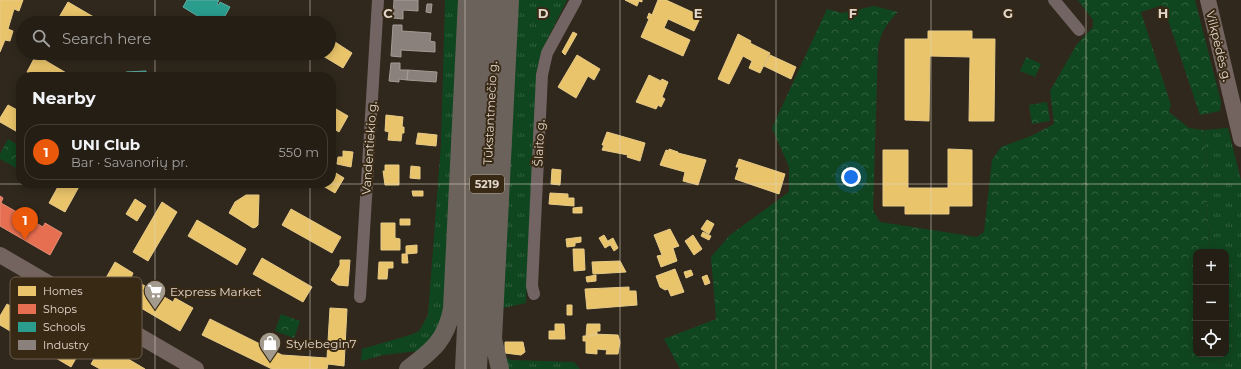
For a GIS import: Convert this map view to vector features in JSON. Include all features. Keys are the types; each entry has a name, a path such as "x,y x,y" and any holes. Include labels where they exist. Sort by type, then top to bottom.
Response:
{"highway":[{"path":"408,369 430,352 441,340 449,322 452,308 467,0"},
{"name":"Tūkstantmečio g.","path":"464,369 482,0"},
{"name":"Tūkstantmečio g.","path":"478,369 496,0"},
{"path":"500,369 493,338 510,0"}],"main road":[{"name":"Vilkpėdės g.","path":"1208,0 1241,139"},
{"path":"0,255 38,277"},
{"path":"142,338 196,369"}],"street":[{"name":"Vandentiekio g.","path":"360,297 378,0"},
{"name":"Šlaito g.","path":"534,294 532,286 542,74 550,47 576,0"},
{"path":"1054,0 1079,30"}],"green space":[{"path":"445,0 461,0 447,307 441,331 418,351 383,355 361,361 362,349 419,331 428,315 441,144"},
{"path":"517,0 567,0 543,48 537,70 526,303 503,308"},
{"path":"1078,0 1195,0 1221,102 1220,111 1200,115 1163,5 1141,12 1171,105 1169,112 1189,128 1203,130 1205,145 1209,249 1193,249 1193,357 1219,357 1221,369 680,369 664,339 716,319 711,257 730,235 789,192 789,167 772,128 827,9 842,13 874,6 898,12 885,28 878,48 873,210 880,222 977,237 984,232 992,160 1001,147 1033,135 1054,124 1050,91 1077,44 1093,27 1093,20"},
{"path":"1026,57 1041,64 1035,77 1020,71"},
{"path":"1047,102 1050,121 1032,124 1029,105"},
{"path":"1228,128 1241,180 1241,369 1221,369 1219,357 1229,357 1229,249 1209,249 1205,145 1203,130"},
{"path":"8,139 16,144 16,168 0,159 0,154"},
{"path":"281,314 300,321 294,338 275,331"},
{"path":"504,356 511,360 574,362 580,369 507,369"}],"building: Homes":[{"path":"0,0 23,0 19,11 14,9 8,29 13,31 10,41 5,40 0,52"},
{"path":"625,0 642,0 642,2 639,1 637,6"},
{"path":"658,0 666,0 701,16 694,31 668,19 664,28 690,40 683,56 641,37 649,19 647,18 649,13 652,15"},
{"path":"68,2 92,16 60,16"},
{"path":"928,31 972,31 972,39 995,39 994,121 969,121 970,57 930,56 929,121 905,120 905,39 928,39"},
{"path":"573,32 577,34 565,55 562,52"},
{"path":"738,34 751,41 750,43 770,53 760,73 749,68 752,61 743,56 729,84 718,79"},
{"path":"336,43 352,53 343,68 330,60 336,60"},
{"path":"577,55 600,69 594,80 588,76 576,98 558,87"},
{"path":"770,55 796,67 791,79 764,66"},
{"path":"33,60 44,60 65,72 27,72"},
{"path":"649,75 661,81 662,79 668,82 662,97 665,99 661,107 658,105 656,109 636,102"},
{"path":"8,105 16,109 16,131 0,122 0,118"},
{"path":"336,109 348,116 339,132 336,130"},
{"path":"386,115 403,117 402,127 404,127 404,133 402,133 401,141 388,140 389,132 385,131"},
{"path":"607,132 645,143 640,161 627,157 628,155 602,150 604,145 602,145"},
{"path":"418,133 437,135 436,146 416,144"},
{"path":"669,149 678,153 706,160 698,185 683,181 685,172 660,165 666,150 669,151"},
{"path":"948,149 972,150 972,206 949,206 949,214 905,214 905,206 883,206 883,150 908,150 908,188 948,188"},
{"path":"343,151 353,152 351,167 337,164 338,157 343,157"},
{"path":"739,159 785,174 779,194 735,179 739,167 736,167"},
{"path":"385,165 399,165 399,185 385,185 383,171 385,171"},
{"path":"411,166 420,167 420,179 410,178"},
{"path":"552,169 561,170 560,185 551,184"},
{"path":"336,173 344,178 335,193 326,188 336,188"},
{"path":"57,188 78,188 65,212 49,203"},
{"path":"412,191 423,191 423,196 413,196"},
{"path":"550,193 568,194 568,198 574,198 574,206 549,204"},
{"path":"246,195 259,195 258,225 253,228 229,213 235,202"},
{"path":"135,199 146,206 137,221 126,214"},
{"path":"162,202 177,212 148,261 133,252"},
{"path":"582,207 582,213 573,213 573,208"},
{"path":"291,209 341,237 332,253 282,225"},
{"path":"400,219 410,219 410,225 400,225"},
{"path":"197,220 246,249 237,265 188,236"},
{"path":"707,220 714,224 709,234 701,229"},
{"path":"381,223 395,223 395,238 400,239 400,250 381,250"},
{"path":"670,229 679,246 673,248 677,261 661,267 657,256 662,255 654,235"},
{"path":"703,232 711,236 709,240 701,236"},
{"path":"604,235 610,245 605,248 599,238"},
{"path":"693,235 702,249 694,255 685,241"},
{"path":"581,237 581,242 575,243 575,246 567,247 566,239"},
{"path":"613,238 618,248 614,251 608,241"},
{"path":"417,245 417,253 406,254 406,246"},
{"path":"573,249 584,249 585,270 574,271"},
{"path":"402,254 407,254 408,263 402,263"},
{"path":"262,258 312,287 303,302 253,274"},
{"path":"340,260 350,260 348,286 338,285 331,280 340,265"},
{"path":"620,261 626,272 593,274 592,262"},
{"path":"115,262 133,273 131,277 107,277"},
{"path":"379,262 393,262 393,268 388,268 387,279 378,279"},
{"path":"675,269 684,292 671,296 668,289 665,290 660,287 656,276"},
{"path":"691,270 693,275 686,278 684,272"},
{"path":"596,275 596,281 587,282 586,277"},
{"path":"707,275 710,283 705,285 702,277"},
{"path":"142,284 173,302 175,298 193,308 180,331 142,309"},
{"path":"629,287 629,291 636,291 637,305 587,309 585,289"},
{"path":"7,304 10,306 10,331 0,325 0,316"},
{"path":"567,305 572,305 572,315 567,315"},
{"path":"330,308 347,309 344,366 328,364 327,369 272,369 202,335 210,319 282,355 327,358"},
{"path":"555,324 564,324 565,339 549,339 549,331 555,331"},
{"path":"587,324 600,324 600,331 597,331 597,335 586,336"},
{"path":"592,334 618,335 620,342 618,354 606,354 607,350 597,349 597,354 586,353 586,341 583,341 583,336 592,336"},
{"path":"505,342 523,342 525,352 521,355 505,353"},
{"path":"57,359 76,359 71,367"},
{"path":"94,359 128,359 145,369 100,369 91,364"}],"building: Shops":[{"path":"0,196 3,198 1,203 43,227 45,223 62,233 50,255 0,226"}],"building: Schools":[{"path":"187,0 219,0 217,4 219,5 220,2 230,7 225,16 198,16 183,7"}],"building: Industry":[{"path":"394,0 418,0 418,11 403,10 403,19 393,18"},
{"path":"427,4 432,4 431,13 426,12"},
{"path":"393,25 402,25 402,31 431,33 430,41 435,42 435,52 401,50 401,57 391,56"},
{"path":"391,63 400,63 400,70 408,70 407,80 399,79 399,82 389,81"},
{"path":"408,70 437,72 436,82 407,80"}],"place":[{"name":"UNI Club","path":"25,240"},
{"name":"Express Market","path":"155,310"},
{"name":"Stylebegin7","path":"270,362"}]}
